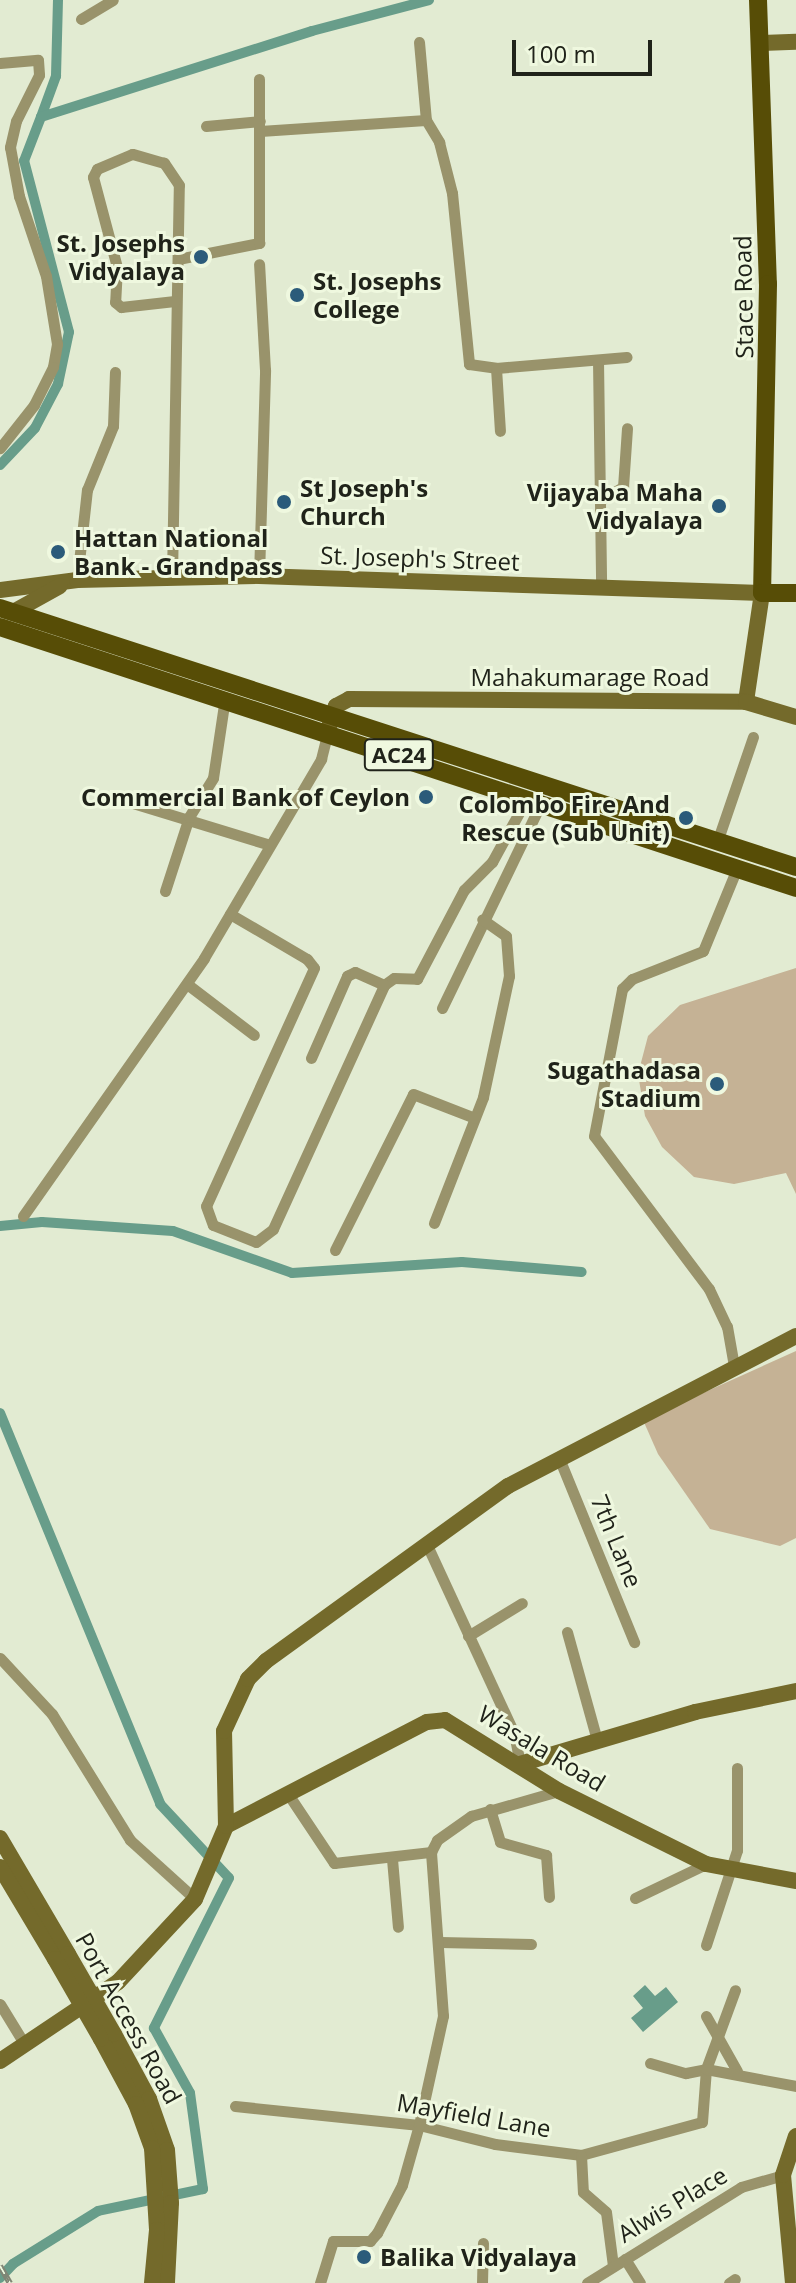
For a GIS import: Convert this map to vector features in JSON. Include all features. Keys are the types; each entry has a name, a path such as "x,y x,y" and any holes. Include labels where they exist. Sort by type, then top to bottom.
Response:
{"main road":[{"name":"Stace Road","path":"758,0 768,284 762,593"},
{"path":"761,43 796,42"},
{"name":"St. Joseph's Street","path":"0,590 77,580 259,576 762,593"},
{"name":"St. Joseph's Street","path":"8,610 77,580"},
{"path":"746,702 762,593 796,593"},
{"name":"AC24","path":"8,610 330,723 534,801 796,888"},
{"name":"AC24","path":"0,627 225,698 330,723 796,867"},
{"name":"Mahakumarage Road","path":"330,723 349,699 746,702 796,717"},
{"path":"0,2061 118,1982 195,1899 206,1880 224,1833 224,1731 248,1679 291,1641 508,1486 796,1336"},
{"path":"520,1764 597,1740 796,1691"},
{"name":"Wasala Road","path":"224,1833 288,1794 427,1722 457,1724 559,1791 706,1864 730,1871 796,1881"},
{"name":"Port Access Road","path":"0,1838 61,1956 107,2036 163,2172 167,2283"},
{"name":"Port Access Road","path":"0,1867 61,1956"},
{"path":"793,2283 790,2170 796,2136"},
{"name":"Port Access Road","path":"152,2283 164,2229"}],"street":[{"path":"81,19 113,0"},
{"path":"419,42 426,120 439,142 452,193 467,359 477,369 627,357"},
{"path":"0,63 38,60 39,75 16,121 10,147 19,196 46,276 57,344 34,405 0,448"},
{"path":"178,259 259,243 259,79"},
{"path":"206,126 426,120"},
{"path":"172,577 175,301 181,205 173,172 137,152 97,169 95,196 117,267 116,304 175,301"},
{"path":"259,264 265,370 259,576"},
{"path":"598,360 601,588"},
{"path":"496,368 500,431"},
{"path":"77,580 87,490 113,426 115,372"},
{"path":"601,500 623,487 627,428"},
{"path":"165,891 189,817 213,778 225,698"},
{"path":"23,1216 187,984 230,914 267,844 321,759 330,723"},
{"path":"717,842 753,737"},
{"path":"113,797 189,817 267,844"},
{"path":"442,1008 534,801"},
{"path":"230,914 307,959 314,968 206,1206 206,1216 221,1230 256,1242 273,1229 384,985 394,978 417,979 464,890 492,862 534,801"},
{"path":"734,1366 727,1327 709,1289 594,1136 622,989 632,979 703,951 737,868"},
{"path":"434,1223 475,1118 509,976 506,936 482,919"},
{"path":"311,1058 347,976 355,972 384,985"},
{"path":"187,984 254,1035"},
{"path":"335,1250 413,1094 475,1118"},
{"name":"7th Lane","path":"559,1458 634,1642"},
{"path":"427,1545 514,1733 520,1764"},
{"path":"468,1636 522,1603"},
{"path":"567,1632 597,1740"},
{"path":"0,1658 52,1714 130,1840 195,1899"},
{"path":"706,1945 730,1871 740,1827 737,1768"},
{"path":"288,1794 334,1863 392,1859 431,1852 455,1824 490,1809 559,1791"},
{"path":"490,1809 500,1842 546,1855 549,1897"},
{"path":"320,2283 333,2241 370,2241 377,2233 402,2185 419,2125 443,2016 440,1942 431,1852"},
{"path":"392,1859 398,1927"},
{"path":"635,1898 706,1864"},
{"path":"440,1942 531,1944"},
{"path":"581,2155 702,2122 706,2069 735,1990"},
{"path":"0,2004 25,2045"},
{"path":"706,2016 737,2071"},
{"path":"650,2063 686,2073 706,2069 737,2071 796,2086"},
{"name":"Mayfield Lane","path":"235,2106 419,2125 495,2144 581,2155 583,2192 606,2212 613,2266"},
{"name":"Alwis Place","path":"587,2283 741,2187 790,2170"},
{"path":"482,2283 483,2243"},
{"path":"625,2259 640,2283"}],"shaded area":[{"name":"Sugathadasa Stadium","path":"796,968 796,1194 786,1173 734,1184 694,1177 662,1147 645,1116 638,1074 648,1036 680,1005"},
{"path":"796,1351 796,1538 780,1546 710,1529 658,1454 643,1420"},
{"path":"645,1985 655,1996 666,1987 678,2002 643,2032 631,2018 643,2008 633,1996"}],"waterway":[{"path":"41,117 56,76 58,0"},
{"path":"0,465 35,428 58,384 69,332 24,161 41,117 312,31 429,0"},
{"path":"0,1226 42,1222 173,1231 292,1273 462,1262 582,1272"},
{"path":"0,1413 160,1804 229,1878 154,2028 190,2093 203,2189 98,2211 13,2264 0,2278"}],"railway":[{"path":"0,2266 10,2283"}],"place":[{"name":"St. Josephs Vidyalaya","path":"201,257"},
{"name":"St. Josephs College","path":"297,295"},
{"name":"St Joseph's Church","path":"284,502"},
{"name":"Vijayaba Maha Vidyalaya","path":"719,506"},
{"name":"Hattan National Bank - Grandpass","path":"58,552"},
{"name":"Commercial Bank of Ceylon","path":"426,797"},
{"name":"Colombo Fire And Rescue (Sub Unit)","path":"686,818"},
{"name":"Sugathadasa Stadium","path":"717,1084"},
{"name":"Balika Vidyalaya","path":"364,2257"}]}
